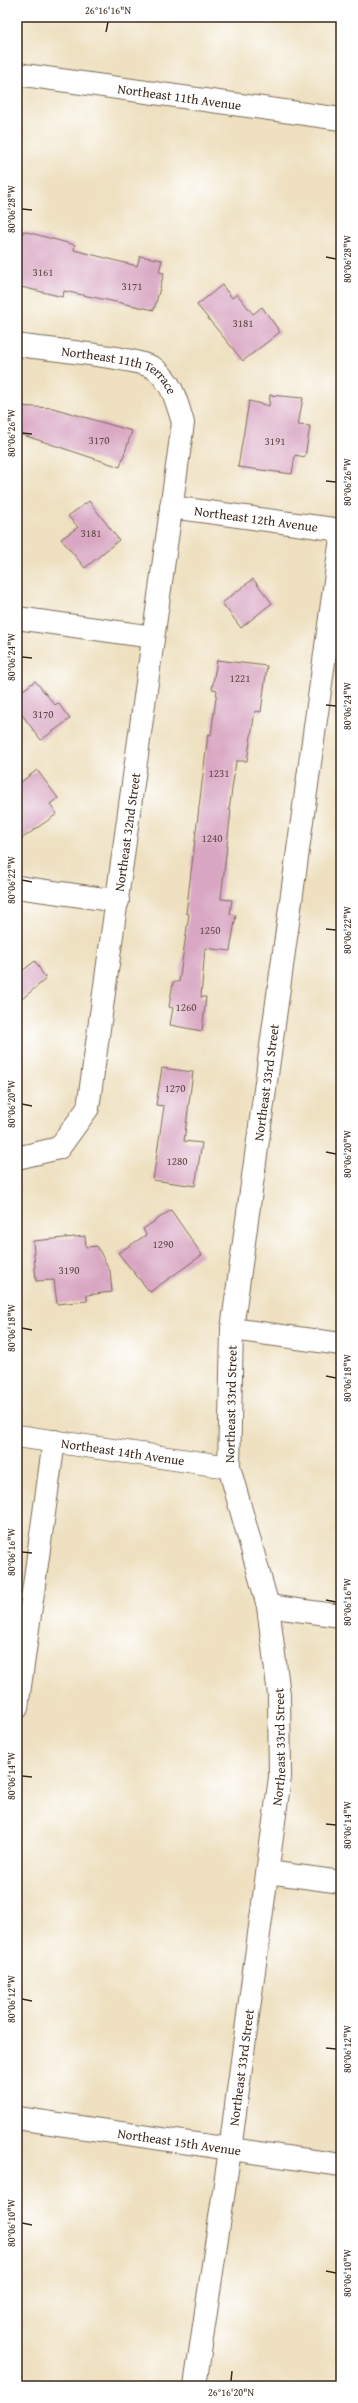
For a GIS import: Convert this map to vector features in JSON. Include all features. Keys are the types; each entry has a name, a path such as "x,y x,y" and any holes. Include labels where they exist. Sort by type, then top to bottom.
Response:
{"street":[{"name":"Northeast 11th Avenue","path":"17,74 341,119"},
{"name":"Northeast 11th Terrace","path":"17,345 122,360 155,369 174,392 183,423 171,507"},
{"name":"Northeast 12th Avenue","path":"171,507 341,530"},
{"name":"Northeast 32nd Street","path":"17,1158 59,1148 88,1108 118,901 171,507"},
{"name":"Northeast 33rd Street","path":"195,2386 230,2150 280,1777 279,1695 268,1606 229,1467 232,1329 341,538"},
{"path":"17,618 153,637"},
{"path":"17,887 118,901"},
{"path":"232,1329 341,1344"},
{"name":"Northeast 14th Avenue","path":"17,1436 229,1467"},
{"path":"17,1708 54,1442"},
{"path":"268,1606 341,1616"},
{"path":"268,1872 341,1882"},
{"name":"Northeast 15th Avenue","path":"17,2118 341,2165"}],"building":[{"path":"23,231 75,245 74,250 137,266 140,256 162,260 159,272 164,273 154,310 64,291 63,297 17,286 17,257"},
{"path":"222,285 232,298 237,294 253,314 262,307 280,332 243,361 197,305"},
{"path":"270,395 303,398 298,425 310,426 305,457 295,455 292,474 238,467 249,401 269,406"},
{"path":"17,406 53,408 132,431 120,467 17,433"},
{"path":"89,501 119,540 85,568 61,539 78,527 68,516"},
{"path":"253,579 272,603 241,628 222,603"},
{"path":"217,660 267,666 261,712 255,711 247,761 236,761 229,810 231,810 221,899 232,900 230,914 236,915 230,951 205,948 201,997 206,997 202,1031 170,1025 173,1008 169,1007 173,982 179,982 189,914 186,913 208,734 211,735 217,690 212,689"},
{"path":"35,681 55,705 58,703 70,719 41,740 17,708 17,695"},
{"path":"37,770 58,798 50,804 57,814 17,842 17,785"},
{"path":"35,961 46,979 17,1003 17,975"},
{"path":"162,1068 193,1072 184,1141 202,1143 195,1186 153,1180 164,1106 156,1105"},
{"path":"171,1210 202,1255 150,1292 118,1253 146,1235 143,1229"},
{"path":"85,1236 86,1247 97,1246 110,1271 112,1292 87,1295 87,1301 57,1304 54,1280 36,1281 33,1241"}]}
